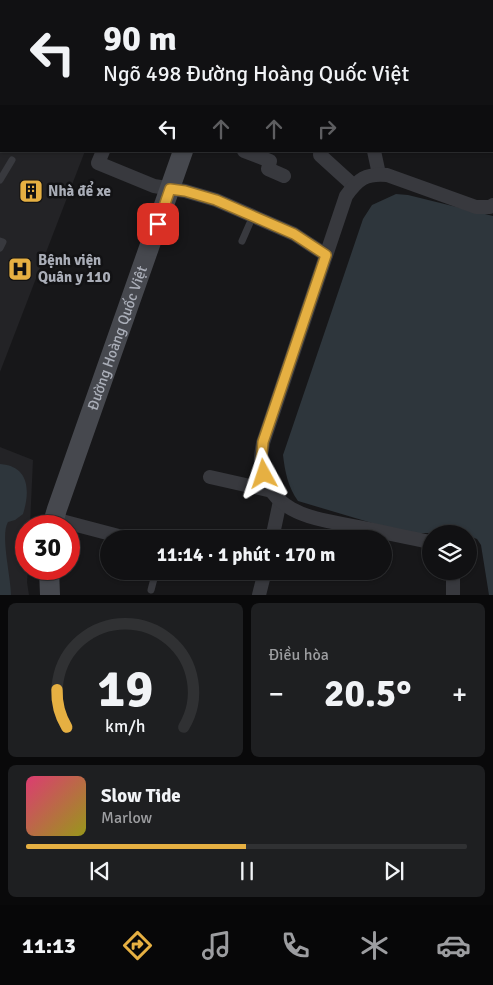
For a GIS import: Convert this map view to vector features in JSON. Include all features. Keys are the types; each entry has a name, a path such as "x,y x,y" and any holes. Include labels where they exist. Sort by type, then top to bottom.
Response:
{"main road":[{"name":"Đường Hoàng Quốc Việt","path":"55,515 183,152"},
{"path":"50,580 50,595"}],"street":[{"path":"103,152 98,163 154,186 185,191 216,200 294,234 326,255"},
{"path":"248,152 270,161 268,169 284,176"},
{"path":"374,152 379,174"},
{"path":"320,156 353,185"},
{"path":"422,540 296,513 276,496 268,485 261,464 263,442 346,196 353,185 363,178 374,174 386,175 476,207 490,207 493,205"},
{"path":"210,477 276,496"},
{"path":"273,530 276,496"},
{"path":"80,528 100,532"},
{"path":"259,595 262,580"},
{"path":"453,580 453,595"}],"lane":[{"path":"0,180 12,160"},
{"path":"242,241 253,216"},
{"path":"0,241 3,242 0,248"},
{"path":"151,590 154,580"}],"shaded area":[{"name":"Bệnh viện Quân y 110","path":"0,152 85,152 0,372"},
{"path":"396,194 408,195 493,216 493,595 489,595 481,545 477,539 477,525 422,525 422,533 414,533 382,526 298,501 289,485 283,455 363,219 372,205"},
{"path":"0,447 33,460 30,515 15,515 15,580 27,580 29,595 0,595"},
{"path":"0,464 10,466 22,475 27,489 27,497 23,514 15,515 15,520 8,522 6,528 5,546 11,595 0,595"}],"place":[{"name":"Nhà để xe","path":"31,191"},
{"name":"Bệnh viện Quân y 110","path":"20,269"}],"route":[{"path":"158,224 170,189 185,191 216,200 294,234 326,255 263,442 261,464 264,474"}]}
